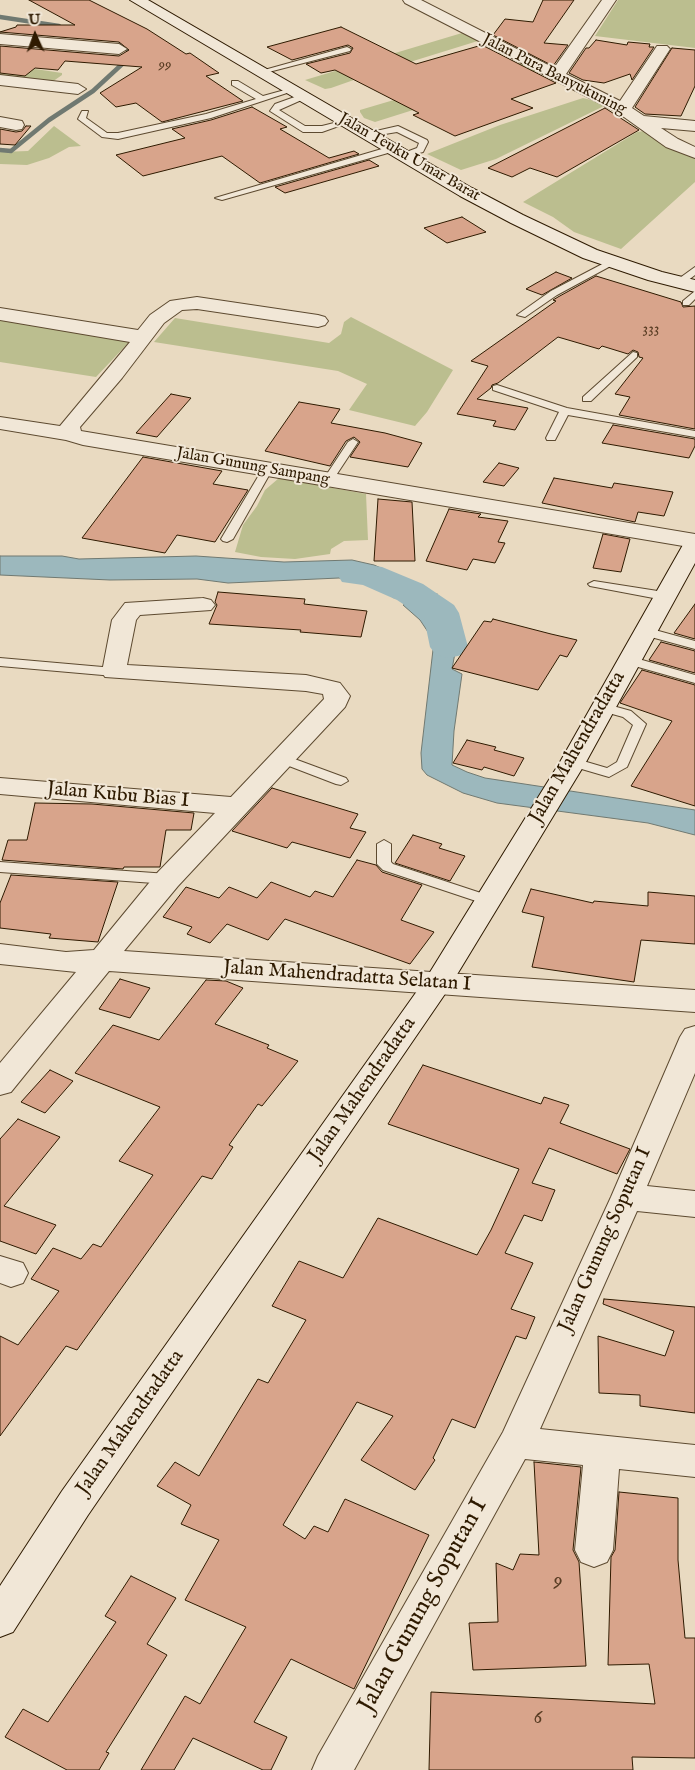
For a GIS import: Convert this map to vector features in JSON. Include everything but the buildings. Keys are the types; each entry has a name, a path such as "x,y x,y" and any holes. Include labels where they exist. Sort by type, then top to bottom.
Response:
{"street":[{"name":"Jalan Teuku Umar Barat","path":"137,0 398,153 517,219 590,254 687,284"},
{"name":"Jalan Pura Banyukuning","path":"410,0 623,109 672,143 693,147"},
{"path":"557,75 609,0"},
{"path":"0,39 119,49"},
{"path":"623,109 662,49"},
{"path":"0,80 78,89"},
{"path":"640,120 695,126"},
{"path":"70,434 70,426 116,374 157,319 177,305 197,303 318,321"},
{"path":"0,314 133,334 140,340"},
{"name":"Jalan Gunung Sampang","path":"0,423 70,434 82,439 695,543"},
{"name":"Jalan Mahendradatta","path":"0,1619 75,1503 437,984 540,817 695,543"},
{"path":"0,1084 168,880 281,758 333,706 338,696 332,688 306,683 114,672 124,620 133,608 203,604"},
{"name":"Jalan Kubu Bias I","path":"0,786 236,806"},
{"name":"Jalan Mahendradatta Selatan I","path":"0,954 66,962 101,960 695,1001"},
{"name":"Jalan Gunung Soputan I","path":"332,1770 516,1442 627,1197 695,1037"},
{"path":"627,1197 695,1204"},
{"path":"516,1442 695,1462"},
{"path":"594,1550 602,1453"}],"lane":[{"path":"261,72 347,49"},
{"path":"235,83 262,99"},
{"path":"85,113 82,119 105,135 118,136 208,116 262,99 298,93"},
{"path":"298,93 278,106 274,111 303,129 322,128 346,122"},
{"path":"219,198 398,153 420,150 424,142 398,129 367,134"},
{"path":"522,315 554,293 614,262"},
{"path":"687,284 695,270"},
{"path":"686,304 695,294"},
{"path":"587,399 633,355"},
{"path":"497,388 565,411 695,434"},
{"path":"551,438 565,411"},
{"path":"328,480 354,442"},
{"path":"227,539 267,470"},
{"path":"594,584 664,596"},
{"path":"644,631 695,645"},
{"path":"628,660 695,679"},
{"path":"0,662 114,672"},
{"path":"566,772 609,773 622,764 640,724 627,714 602,707"},
{"path":"281,758 341,782"},
{"path":"384,844 384,864 388,867 488,900"},
{"path":"0,867 168,880"}],"green space":[{"path":"618,0 695,0 695,48 595,36"},
{"path":"462,33 481,40 331,88 325,89 305,80"},
{"path":"0,56 35,69 62,73 62,75 52,82 0,76"},
{"path":"519,63 540,70 375,122 364,118 360,112 360,110"},
{"path":"583,98 595,101 603,106 496,159 461,170 427,154 500,125"},
{"path":"54,126 81,146 69,147 49,158 27,165 0,164 0,152 28,151"},
{"path":"644,131 669,148 695,155 695,182 621,249 574,232 553,217 523,202 637,132"},
{"path":"0,317 130,341 96,377 0,362"},
{"path":"351,317 453,370 427,412 415,426 349,410 367,384 338,371 154,342 175,318 329,343 341,334 344,322"},
{"path":"279,478 366,494 368,540 344,541 331,549 330,554 295,559 261,557 235,552 243,525 257,506 265,490"}],"water":[{"path":"0,556 62,556 79,559 196,556 284,562 352,560 374,565 425,587 394,598 374,584 339,578 228,583 197,579 110,580 0,575"},
{"path":"437,594 452,610 458,637 452,669 462,674 454,731 452,765 485,778 695,810 695,835 648,823 497,803 463,793 427,775 422,769 421,753 434,641 420,620 403,605"}],"waterway":[{"path":"0,17 59,26"},
{"path":"0,150 11,151 49,120 93,91 132,55 121,43"},
{"path":"355,574 369,575 410,592 441,613 449,647"}]}
